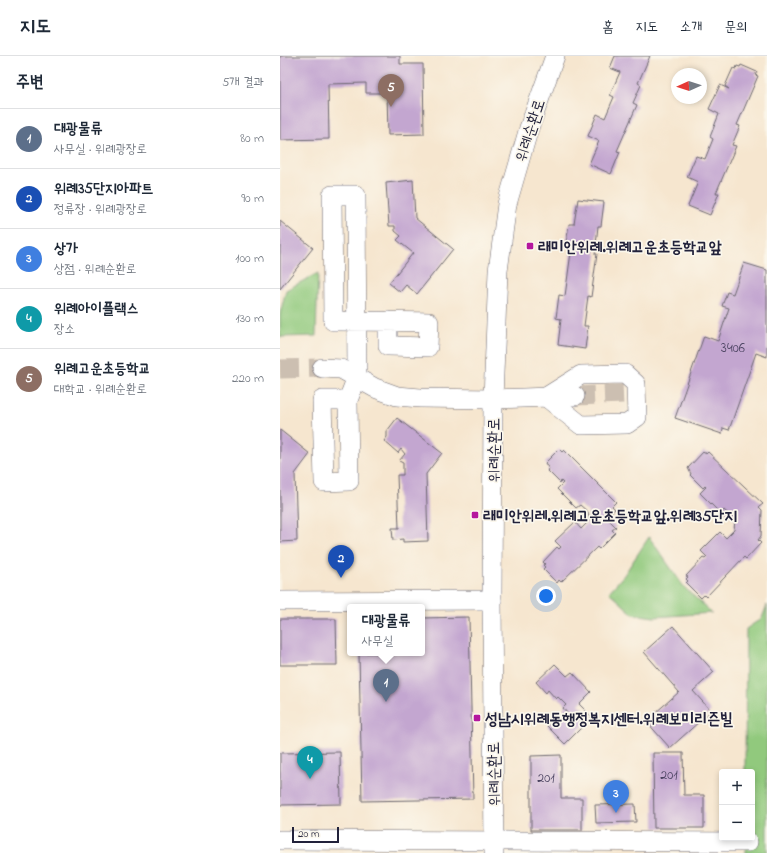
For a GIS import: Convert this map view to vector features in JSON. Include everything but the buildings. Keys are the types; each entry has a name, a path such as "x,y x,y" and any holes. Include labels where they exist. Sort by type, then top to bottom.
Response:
{"street":[{"name":"위례순환로","path":"494,847 492,600 493,399 498,271 508,204 528,128 555,56"},
{"path":"348,400 356,376 356,321 356,195 332,195 333,321 356,321 388,321"},
{"path":"322,368 341,369 356,376 375,388 397,396 420,398 493,399 574,396"},
{"path":"280,600 492,600"},
{"path":"280,840 494,847 748,842"}],"green space":[{"path":"318,273 316,336 280,337 280,314 286,290"},
{"path":"649,537 684,587 712,613 654,617 633,614 609,592 624,575"},
{"path":"767,605 767,853 746,853 746,841 755,841 755,769 745,769 746,629 762,618"}],"tunnel":[{"path":"280,369 322,368"},
{"path":"575,396 623,394"}],"place":[{"name":"위례고운초등학교","path":"391,107"},
{"name":"래미안위례.위례고운초등학교앞","path":"530,246"},
{"name":"래미안위레.위례고운초등학교앞.위례35단지","path":"475,515"},
{"name":"위례35단지아파트","path":"341,578"},
{"name":"대광물류","path":"386,702"},
{"name":"성남시위례동행정복지센터.위례보미리즌빌","path":"477,718"},
{"name":"위례아이플랙스","path":"310,779"},
{"name":"상가","path":"616,813"}]}
